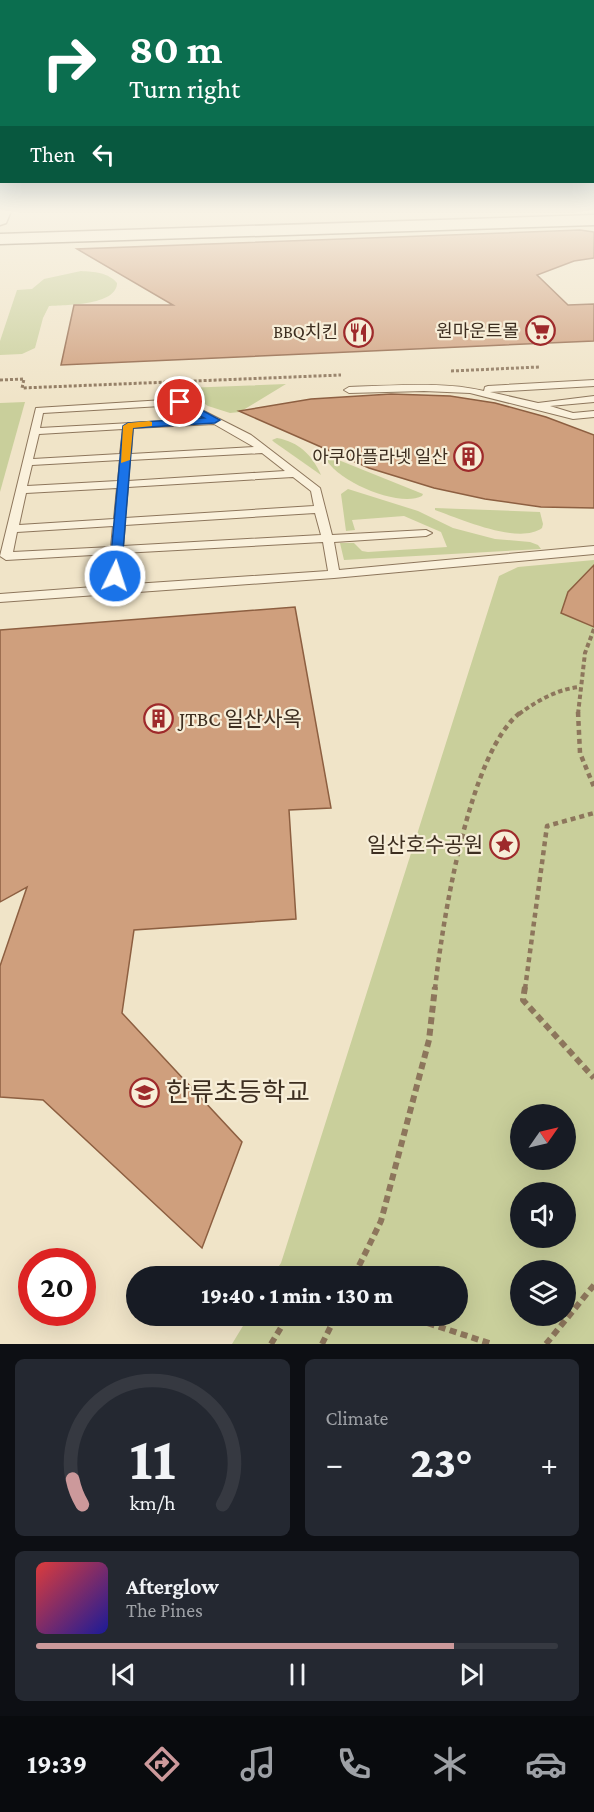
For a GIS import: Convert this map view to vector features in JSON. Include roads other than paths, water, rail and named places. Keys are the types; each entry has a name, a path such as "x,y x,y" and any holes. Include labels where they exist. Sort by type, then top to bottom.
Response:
{"lane":[{"path":"349,390 424,388 470,390 594,383"},
{"path":"470,390 573,416 594,414"},
{"path":"536,405 594,399"},
{"path":"334,574 328,540 316,490 247,437 180,402 39,410 6,556 116,552 328,540 426,533"},
{"path":"35,431 215,420"},
{"path":"113,589 128,426"},
{"path":"28,462 263,450"},
{"path":"21,490 294,474"},
{"path":"12,528 321,509"},
{"path":"0,598 334,574 594,550"}],"place":[{"name":"원마운트몰","path":"540,331"},
{"name":"BBQ치킨","path":"359,332"},
{"name":"아쿠아플라넷 일산","path":"469,457"},
{"name":"JTBC 일산사옥","path":"158,719"},
{"name":"일산호수공원","path":"504,845"},
{"name":"한류초등학교","path":"145,1092"}]}
